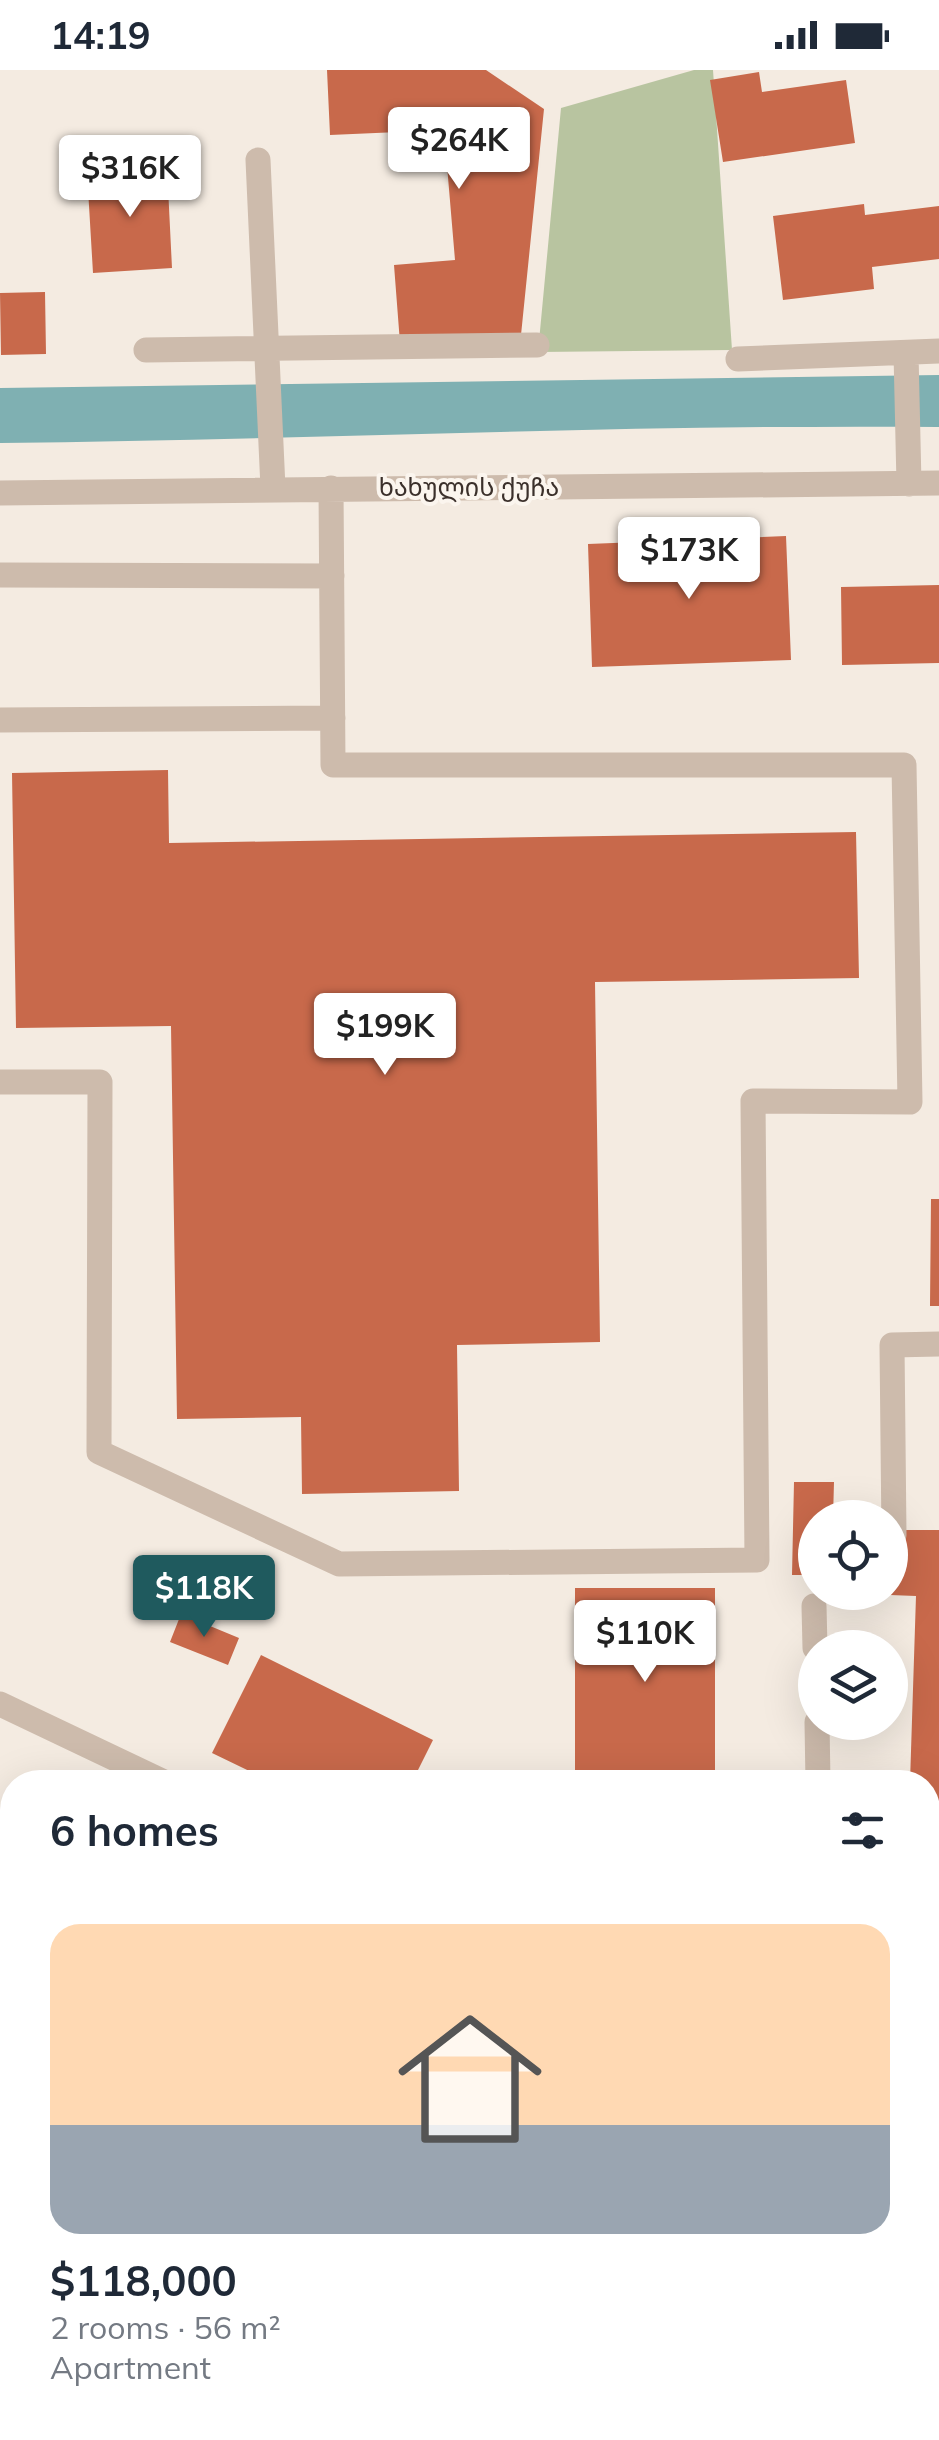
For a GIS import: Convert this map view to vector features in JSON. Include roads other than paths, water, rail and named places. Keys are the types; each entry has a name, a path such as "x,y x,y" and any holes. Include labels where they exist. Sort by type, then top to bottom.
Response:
{"street":[{"path":"258,160 273,488"},
{"path":"146,350 266,358 537,344"},
{"path":"738,359 906,360 939,352"},
{"path":"906,360 909,484"},
{"name":"ხახულის ქუჩა","path":"0,493 939,483"},
{"path":"0,1082 100,1082 99,1452 339,1564 756,1560 753,1101 910,1102 904,765 333,766 331,488"},
{"path":"0,575 332,576"},
{"path":"0,720 333,718"},
{"path":"894,1500 892,1345 939,1344"},
{"path":"0,1704 139,1770"},
{"path":"817,1740 818,1770"}],"water":[{"path":"939,375 939,427 704,428 0,443 0,388"}]}
